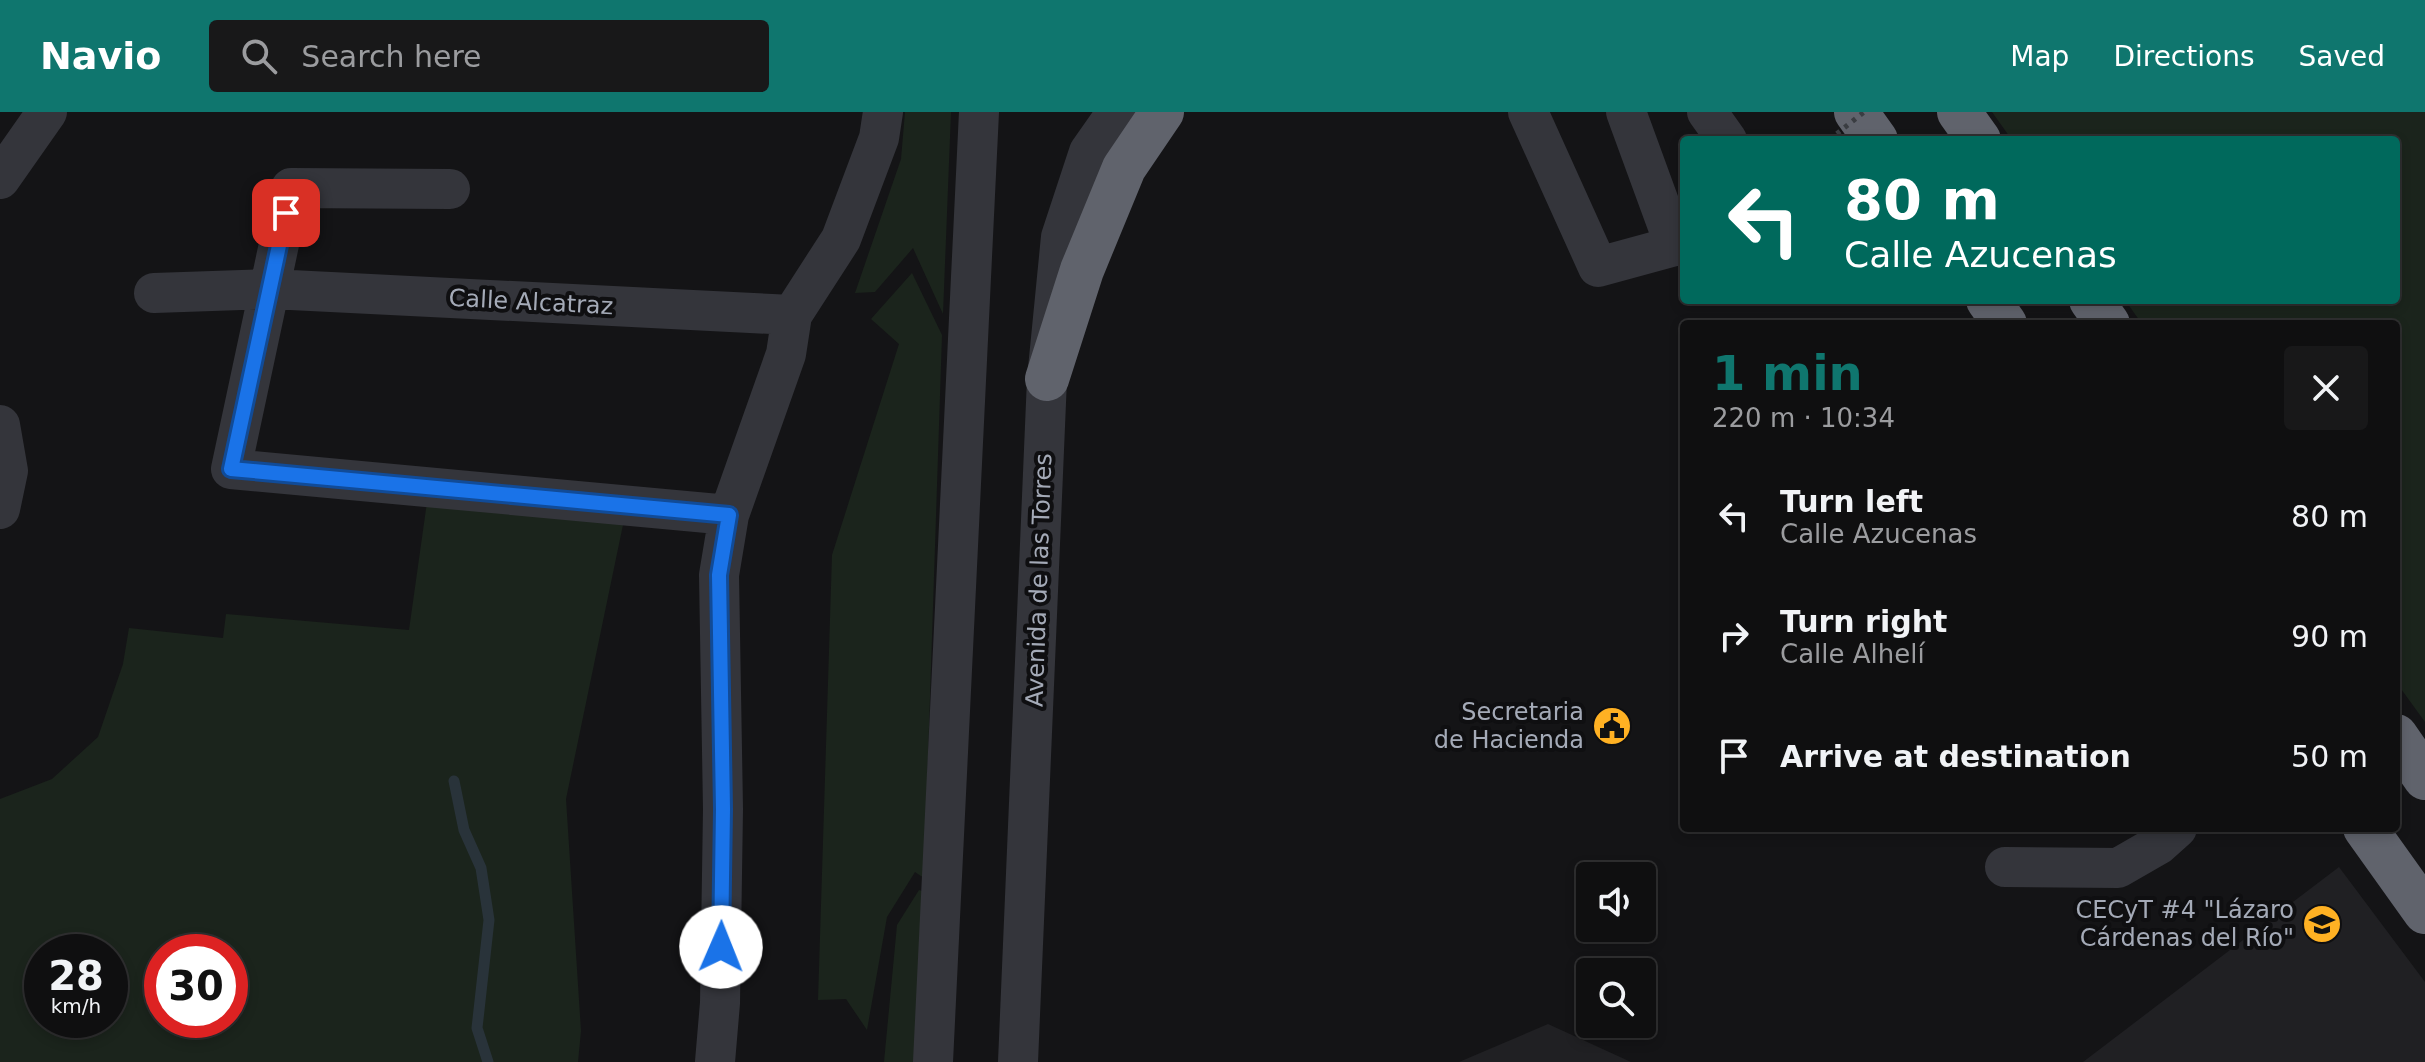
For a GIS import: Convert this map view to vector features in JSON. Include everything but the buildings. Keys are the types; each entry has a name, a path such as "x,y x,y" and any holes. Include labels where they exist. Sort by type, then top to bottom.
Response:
{"highway":[{"path":"1047,379 1082,270 1124,168 1162,112"},
{"path":"1856,112 1873,136"},
{"path":"1959,112 1976,136"},
{"path":"2400,742 2425,778"},
{"path":"2368,832 2425,912"}],"street":[{"path":"0,179 47,112"},
{"path":"715,1062 720,1003 723,809 719,575 729,515 786,354 792,315 841,239 879,138 883,112"},
{"path":"933,1062 979,112"},
{"name":"Avenida de las Torres","path":"1018,1062 1047,379 1061,237 1089,152 1117,112"},
{"path":"1528,112 1598,267 1675,246 1626,112"},
{"path":"1707,112 1724,136"},
{"path":"450,189 291,188 231,469 729,515"},
{"name":"Calle Alcatraz","path":"154,293 271,289 792,315"},
{"path":"0,425 8,471 0,509"},
{"path":"2005,867 2118,868 2158,845 2173,832"}],"path":[{"path":"1834,136 1864,112"}],"shaded area":[{"path":"905,112 951,112 943,314 913,248 875,292 855,293 901,159"},
{"path":"1992,112 2425,112 2425,722 2400,688 2400,320 2139,320 2128,304 2400,304 2400,136 2009,136"},
{"path":"912,273 942,335 924,878 915,872 887,917 867,1030 846,999 818,1000 832,555 899,344 871,319"},
{"path":"427,502 624,520 566,799 581,1031 578,1062 0,1062 0,799 52,779 98,737 123,664 129,628 223,638 226,614 409,630"},
{"name":"CECyT #4 \"Lázaro Cárdenas del Río\"","path":"2339,867 2425,982 2425,1062 2083,1062"},
{"path":"919,890 925,892 918,1062 884,1062 897,925"},
{"path":"1548,1024 1631,1062 1459,1062"}],"waterway":[{"path":"454,781 464,830 481,868 489,920 477,1028 488,1062"}],"place":[{"name":"Secretaria de Hacienda","path":"1612,726"},
{"name":"CECyT #4 \"Lázaro Cárdenas del Río\"","path":"2322,924"}],"route":[{"path":"286,213 231,469 729,515 719,575 723,809 721,947"}]}
